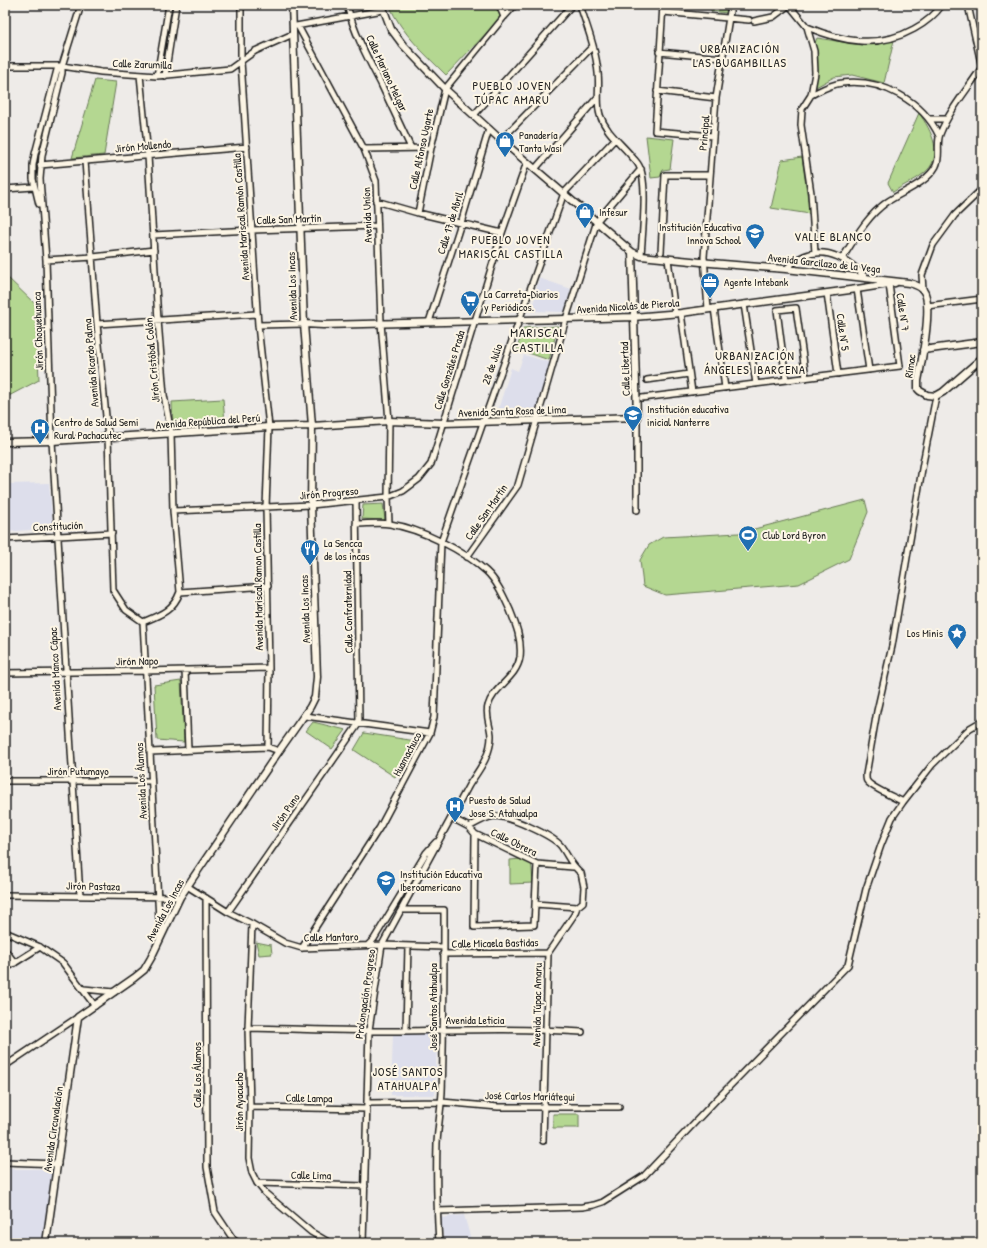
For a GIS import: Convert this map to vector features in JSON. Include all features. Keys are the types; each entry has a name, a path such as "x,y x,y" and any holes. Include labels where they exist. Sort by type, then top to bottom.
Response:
{"street":[{"name":"Jirón Choquehuanca","path":"52,442 46,260 42,219 40,165 62,72 62,66 80,5"},
{"path":"157,76 169,5"},
{"path":"165,76 176,5"},
{"name":"Avenida Mariscal Ramón Castilla","path":"241,5 241,61 257,314 269,426"},
{"name":"Avenida Los Incas","path":"5,1066 95,1006 144,970 180,897 279,751 305,716 315,697 317,677 311,504 312,426 304,324 293,34 295,26 292,5"},
{"name":"Calle Mariano Melgar","path":"347,5 350,17 364,51 410,148"},
{"path":"499,5 504,17"},
{"path":"445,89 515,5"},
{"path":"474,115 572,5"},
{"path":"580,5 593,46 598,73 597,98 601,117 606,127 641,168 644,184 641,256"},
{"path":"663,5 655,132 713,136"},
{"name":"Principal","path":"725,388 703,263 716,98 731,5"},
{"path":"663,12 751,21 773,17 782,12 789,5 807,27 812,40 815,62 811,95 802,109 801,124 811,194 815,253"},
{"path":"807,27 832,37 857,42 883,41 896,37 919,26 929,19 942,5"},
{"path":"842,259 862,227 874,213 887,202 924,180 936,166 939,153 939,136 946,119 982,68 968,5"},
{"path":"295,26 350,17 382,8"},
{"name":"Avenida Garcilazo de la Vega","path":"382,8 391,29 402,45 445,89 501,140 632,252 641,256 703,263 786,269 903,282 914,284 923,290"},
{"name":"Avenida Uníon","path":"295,26 364,149 376,181 381,323 389,421 388,497"},
{"path":"812,40 820,32"},
{"name":"Calle Zarumilla","path":"5,66 62,66 101,72 157,76 230,70 255,52 293,34"},
{"path":"501,140 593,46"},
{"path":"659,52 723,58"},
{"name":"Jirón Choquehuanca","path":"42,219 33,179 35,154 57,70 62,66"},
{"name":"Jirón Cristóbal Colón","path":"140,75 148,156 164,395 171,434 173,511 180,592"},
{"path":"811,95 826,87 841,83 860,82 877,85 891,90 922,110 930,119 939,136"},
{"name":"Calle Alfonso Ugarte","path":"418,213 445,89"},
{"path":"657,91 716,98"},
{"path":"535,169 597,98"},
{"path":"930,119 946,119"},
{"name":"Calle 17 de Abril","path":"429,322 489,129"},
{"path":"564,193 616,139"},
{"name":"Jirón Mollendo","path":"40,165 247,147"},
{"path":"364,149 431,148"},
{"name":"Avenida Ricardo Palma","path":"85,161 97,324 108,437 113,590 126,610 142,622"},
{"name":"Calle Gonzáles Prada","path":"444,423 474,321 479,310 502,233 527,162"},
{"name":"Calle San Martín","path":"467,557 518,485 596,221 641,168"},
{"path":"661,252 665,175 710,175"},
{"path":"5,189 34,187"},
{"path":"923,350 927,320 927,306 923,290 922,275 933,246 955,215 982,189"},
{"name":"28 de Julio","path":"441,542 564,193"},
{"path":"376,201 418,213 502,233"},
{"name":"Calle San Martín","path":"153,236 252,230 377,226"},
{"path":"46,260 93,257 154,250"},
{"name":"Calle Libertad","path":"632,252 637,510"},
{"path":"786,269 805,256 815,253 829,254 851,264 866,278"},
{"path":"668,259 692,392"},
{"name":"Avenida Nicolás de Pierola","path":"304,324 323,325 566,320 678,313 903,282"},
{"name":"Calle N° 7","path":"869,370 900,366 889,284"},
{"path":"642,398 869,370 857,289"},
{"name":"Calle N° 5","path":"827,293 838,374"},
{"path":"927,306 982,299"},
{"path":"744,304 756,384"},
{"path":"786,380 777,310 796,308 806,378"},
{"path":"97,324 257,314"},
{"path":"258,325 304,324"},
{"name":"Rímac","path":"936,396 927,395 918,389 923,350 982,342"},
{"path":"903,802 867,782 866,775 877,711 892,646 936,396 943,392 982,358"},
{"path":"647,380 689,374"},
{"name":"Avenida Santa Rosa de Lima","path":"389,421 444,423 636,417"},
{"name":"Avenida República del Perú","path":"5,442 52,442 269,426 312,426 389,421"},
{"name":"Jirón Progreso","path":"173,511 266,507 356,501 388,497 402,491 419,479 431,464 444,423"},
{"name":"Avenida Mariscal Ramon Castilla","path":"268,747 269,668 266,507 269,426"},
{"name":"Avenida Manco Cápac","path":"52,442 80,896"},
{"path":"388,497 389,524"},
{"name":"Calle Confraternidad","path":"356,501 359,723"},
{"name":"Prolongación Progreso","path":"356,524 389,524 418,532 441,542 467,557 487,572 503,596 516,625 520,643 520,658 517,667 509,679 500,687 489,702 487,710 491,736 490,750 486,760 470,785 382,945 369,1030 364,1243"},
{"name":"Constitución","path":"5,539 112,533"},
{"name":"Huamachuco","path":"302,948 380,826 430,733 434,717 441,542"},
{"path":"142,622 165,614 178,599 180,592 268,586"},
{"name":"Avenida Los Álamos","path":"142,622 160,938"},
{"name":"Jirón Napo","path":"5,673 269,668"},
{"path":"185,670 188,750"},
{"path":"305,716 430,733"},
{"path":"437,1211 594,1206 603,1202 644,1176 722,1093 848,965 866,889 880,845 892,818 932,765 970,728 982,721"},
{"name":"Jirón Puno","path":"228,912 359,723"},
{"path":"150,752 268,747 279,751"},
{"name":"Jirón Putumayo","path":"5,781 152,781"},
{"name":"Avenida Túpac Amaru","path":"469,827 493,816 505,817 518,822 560,845 573,866 581,873 584,887 583,902 577,907 574,915 548,953 543,1141"},
{"name":"Calle Obrera","path":"452,818 469,827 475,834 536,864 573,866"},
{"path":"475,834 474,927 534,925 536,864"},
{"name":"Prolongación Progreso","path":"351,947 368,944 374,939 426,852 442,835"},
{"name":"Calle Mantaro","path":"187,886 228,912 285,943 302,948 382,945 443,947"},
{"name":"Jirón Pastaza","path":"5,895 180,897"},
{"name":"Calle Los Álamos","path":"206,898 207,1167 215,1212 233,1239 238,1243"},
{"path":"535,904 577,907"},
{"name":"José Santos Atahualpa","path":"401,910 444,910 444,1029 442,1102 437,1141 437,1211 439,1243"},
{"name":"Jirón Ayacucho","path":"252,924 248,1028 250,1107 249,1158 252,1173 257,1184 265,1194 311,1232 330,1243"},
{"path":"5,932 40,947 63,963 84,989 95,1006"},
{"path":"406,1031 408,946"},
{"path":"5,969 40,947"},
{"path":"5,950 15,963"},
{"name":"Calle Micaela Bastidas","path":"443,954 548,953"},
{"path":"84,989 114,992"},
{"name":"Avenida Circuvalación","path":"46,1243 78,1017"},
{"name":"Avenida Leticia","path":"248,1028 406,1031 444,1029 546,1030 582,1032"},
{"path":"367,1103 442,1102"},
{"name":"José Carlos Mariátegui","path":"442,1102 498,1107 619,1107"},
{"name":"Calle Lampa","path":"250,1107 367,1109"},
{"path":"5,1162 58,1164"},
{"name":"Calle Lima","path":"257,1184 365,1186"}],"shaded area":[{"path":"539,278 571,289 565,312 532,311"},
{"path":"524,355 552,363 536,413 497,413 511,368 518,371"},
{"path":"49,483 53,528 5,532 5,484"},
{"path":"393,1034 437,1034 435,1095 391,1095"},
{"path":"5,1169 52,1169 42,1243 5,1243"},
{"path":"464,1215 472,1243 444,1243 441,1218"}],"green space":[{"path":"389,5 496,5 500,19 446,75 407,34 400,25"},
{"path":"712,5 727,5 727,13 711,11"},
{"path":"817,38 862,45 894,40 884,83 852,75 834,77 816,87 814,85 817,61 815,43"},
{"path":"95,80 116,82 104,155 72,158"},
{"path":"919,113 932,135 935,152 934,160 923,174 893,192 888,183"},
{"path":"646,136 674,139 670,169 663,170 660,177 651,178"},
{"path":"802,157 810,214 771,208 782,160"},
{"path":"5,275 36,305 39,380 5,398"},
{"name":"MARISCAL CASTILLA","path":"558,326 549,360 517,349 523,328"},
{"path":"223,399 225,423 173,426 172,402"},
{"name":"Club Lord Byron","path":"865,500 868,512 849,559 799,584 665,595 643,586 640,560 649,545 663,537 739,533"},
{"path":"383,504 385,520 362,519 363,505"},
{"path":"181,681 184,742 157,740 154,685"},
{"path":"313,722 346,730 332,749 306,731"},
{"path":"364,733 416,741 395,777 354,750"},
{"path":"531,858 533,883 510,884 510,860"},
{"path":"256,942 271,945 272,954 259,955"},
{"path":"553,1114 579,1114 579,1128 553,1128"}],"place":[{"name":"Panadería Tanta Wasi","path":"505,158"},
{"name":"Infesur","path":"585,229"},
{"name":"Institución Educativa Innova School","path":"755,250"},
{"name":"Agente Intebank","path":"710,299"},
{"name":"La Carreta-Diarios y Periódicos.","path":"470,317"},
{"name":"Institución educativa inicial Nanterre","path":"633,432"},
{"name":"Centro de Salud Semi Rural Pachacutec","path":"40,445"},
{"name":"Club Lord Byron","path":"748,552"},
{"name":"La Sencca de los incas","path":"310,566"},
{"name":"Los Minis","path":"957,650"},
{"name":"Puesto de Salud Jose S. Atahualpa","path":"455,823"},
{"name":"Institución Educativa Iberoamericano","path":"386,897"}],"district":[{"name":"URBANIZACIÓN LAS BUGAMBILLAS","path":"740,56"},
{"name":"PUEBLO JOVEN TÚPAC AMARU","path":"512,93"},
{"name":"VALLE BLANCO","path":"833,237"},
{"name":"PUEBLO JOVEN MARISCAL CASTILLA","path":"511,247"},
{"name":"MARISCAL CASTILLA","path":"538,340"},
{"name":"URBANIZACIÓN ÁNGELES IBARCENA","path":"755,363"},
{"name":"JOSÉ SANTOS ATAHUALPA","path":"408,1079"}]}
